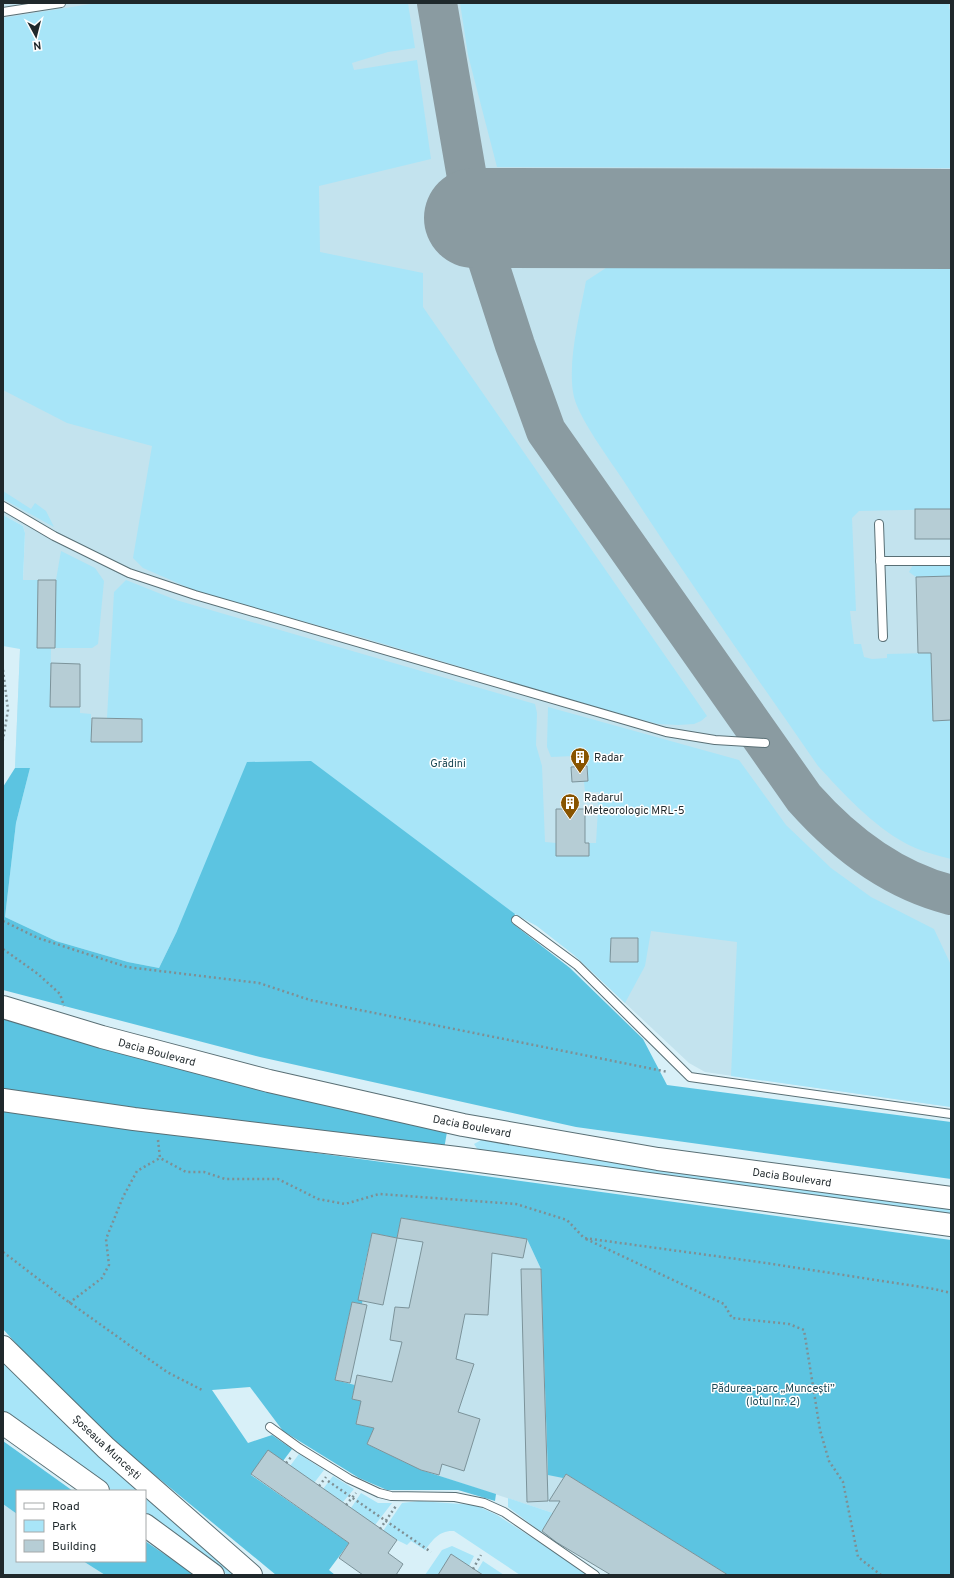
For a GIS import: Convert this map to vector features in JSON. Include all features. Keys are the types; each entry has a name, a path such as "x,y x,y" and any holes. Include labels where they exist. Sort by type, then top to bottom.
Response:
{"main road":[{"name":"Dacia Boulevard","path":"3,1007 68,1027 269,1081 463,1125 658,1159 951,1198"},
{"path":"3,1100 157,1121 457,1158 951,1225"},
{"path":"457,1158 463,1125"},
{"name":"Șoseaua Muncești","path":"3,1347 106,1448 251,1575"},
{"path":"3,1423 97,1490"},
{"path":"146,1526 213,1575"}],"lane":[{"path":"3,12 60,3"},
{"path":"3,506 54,536 129,573 195,595 666,732 714,740 765,743"},
{"path":"879,524 883,637"},
{"path":"880,561 951,561"},
{"path":"516,920 577,965 690,1077 951,1114"},
{"path":"270,1427 299,1448 349,1479 379,1493 391,1496 455,1497 484,1503 504,1512 595,1575"}],"path":[{"path":"3,670 8,710 3,740"},
{"path":"3,921 38,938 127,967 259,983 310,1000 690,1077"},
{"path":"3,949 38,974 60,994 67,1014 68,1027"},
{"path":"157,1121 160,1158"},
{"path":"160,1158 186,1172 204,1172 225,1179 278,1179 318,1199 345,1204 379,1194 516,1204 566,1220 584,1238 724,1304 732,1318 789,1324 804,1330 820,1430 828,1461 842,1482 858,1557 882,1575"},
{"path":"69,1303 102,1278 109,1265 106,1239 124,1197 137,1171 160,1158"},
{"path":"584,1238 773,1264 934,1289 951,1293"},
{"path":"3,1252 69,1303 167,1372 204,1391"},
{"path":"324,1479 431,1552"},
{"path":"380,1529 404,1496"},
{"path":"473,1568 481,1555"}],"shaded area":[{"path":"3,3 951,3 951,1107 705,1072 689,1063 574,955 537,926 515,914 311,761 15,768 25,533 23,526 3,515"},
{"path":"401,1218 527,1239 541,1269 548,1475 566,1474 728,1575 611,1575 541,1532 553,1513 421,1470 367,1444 356,1424 361,1401 352,1399 355,1385 335,1380 352,1302 362,1304 364,1291 361,1283 372,1233"},
{"path":"3,1504 16,1513 16,1562 85,1562 105,1575 3,1575"}],"green space":[{"path":"97,3 408,3 415,48 388,52 352,63 354,70 417,60 431,159 319,186 320,252 423,273 423,307 707,716 694,724 658,724 602,709 364,638 203,594 143,568 133,558 152,446 67,423 3,390 3,18"},
{"path":"460,3 949,3 949,9 951,10 951,168 497,167 468,55"},
{"path":"609,266 951,267 951,509 859,511 852,518 856,611 850,611 854,644 861,644 864,657 872,659 887,658 887,654 931,653 933,721 951,720 951,859 905,843 881,827 858,808 818,766 696,590 587,426 580,413 573,392 573,351 586,281"},
{"path":"3,491 31,509 35,503 46,511 54,527 3,499"},
{"name":"Grădini","path":"3,515 23,526 25,533 23,580 38,580 37,648 51,648 50,707 80,707 80,713 91,714 91,742 142,742 142,719 107,718 114,592 126,580 176,600 535,704 537,713 536,745 542,766 545,842 556,843 556,856 589,856 589,843 596,843 599,792 585,792 584,781 587,766 574,756 551,757 547,747 548,707 739,760 786,825 831,868 871,897 934,929 951,965 951,1107 731,1076 737,942 651,931 645,966 625,1003 574,955 537,926 515,914 177,931 159,968 128,962 56,941 5,917 16,823 30,768 15,768 20,649 3,646"},
{"path":"61,551 95,568 104,581 98,644 92,648 55,648 56,580"},
{"path":"951,564 951,576 916,577 909,572 913,565"},
{"path":"311,761 515,914 512,923 570,968 643,1039 667,1085 951,1122 951,1179 576,1127 260,1057 3,990 3,787 15,768 30,768 16,823 5,917 56,941 128,962 159,968 177,931 247,762"},
{"path":"3,1015 117,1052 293,1098 447,1132 444,1149 46,1098 3,1089"},
{"name":"Pădurea-parc „Muncești” (lotul nr. 2)","path":"3,1110 951,1240 951,1575 728,1575 566,1474 563,1478 548,1475 541,1269 527,1239 401,1218 397,1238 372,1233 361,1283 364,1291 362,1304 352,1302 335,1380 355,1385 352,1399 361,1401 356,1424 374,1428 367,1444 421,1470 496,1494 495,1501 458,1490 387,1490 359,1478 283,1431 250,1387 212,1390 248,1443 272,1435 292,1449 283,1461 268,1451 251,1475 349,1543 329,1570 335,1575 276,1575 105,1434 52,1384 3,1329"},
{"path":"485,1138 951,1206 951,1216 480,1153 474,1144"},
{"path":"3,1359 144,1490 107,1490 3,1414"},
{"path":"3,1441 72,1490 16,1490 16,1513 3,1504"},
{"path":"299,1454 324,1470 314,1483 290,1466"},
{"path":"333,1476 354,1489 343,1502 323,1489"},
{"path":"146,1492 240,1575 228,1575 146,1518"},
{"path":"361,1493 378,1503 392,1503 375,1525 351,1508"},
{"path":"508,1498 553,1513 541,1532 508,1507"},
{"path":"419,1501 475,1505 497,1515 590,1575 520,1575 454,1531 440,1534 425,1550 411,1541 407,1545 383,1531 402,1503"},
{"path":"146,1542 195,1575 105,1575 85,1562 146,1562"},
{"path":"452,1546 474,1556 469,1566 451,1554 438,1575 425,1575 442,1550"},
{"path":"483,1561 504,1575 483,1575 477,1571"}],"building":[{"path":"915,509 951,509 951,539 915,539"},
{"path":"951,576 951,720 933,721 931,653 918,653 916,577"},
{"path":"38,580 56,580 55,648 37,648"},
{"path":"51,663 80,664 80,707 50,707"},
{"path":"92,718 142,719 142,742 91,742"},
{"name":"Radar","path":"587,766 588,781 572,782 571,767"},
{"path":"556,809 585,809 585,843 589,843 589,856 556,856"},
{"path":"611,938 638,938 638,962 610,962"},
{"path":"401,1218 527,1239 523,1258 492,1253 488,1315 465,1314 456,1359 474,1364 458,1412 480,1419 464,1471 442,1464 439,1475 421,1470 367,1444 374,1428 356,1424 361,1401 352,1399 357,1375 392,1382 402,1342 390,1340 395,1307 409,1308 423,1242 397,1238"},
{"path":"372,1233 397,1238 383,1305 358,1300"},
{"path":"521,1269 541,1269 548,1501 527,1502"},
{"path":"352,1302 367,1305 350,1383 335,1380"},
{"path":"268,1450 397,1540 388,1553 403,1564 396,1575 363,1575 339,1558 349,1543 251,1474"},
{"path":"566,1474 728,1575 611,1575 556,1542 542,1531 560,1501 549,1501"},
{"path":"451,1554 483,1575 438,1575"}],"taxiway":[{"path":"437,3 474,218 515,345 546,431 804,798 836,830 870,858 909,880 951,895"}],"runway":[{"path":"474,218 951,219"}],"place":[{"name":"Radar","path":"580,774"},
{"name":"Radarul Meteorologic MRL-5","path":"570,820"}]}
